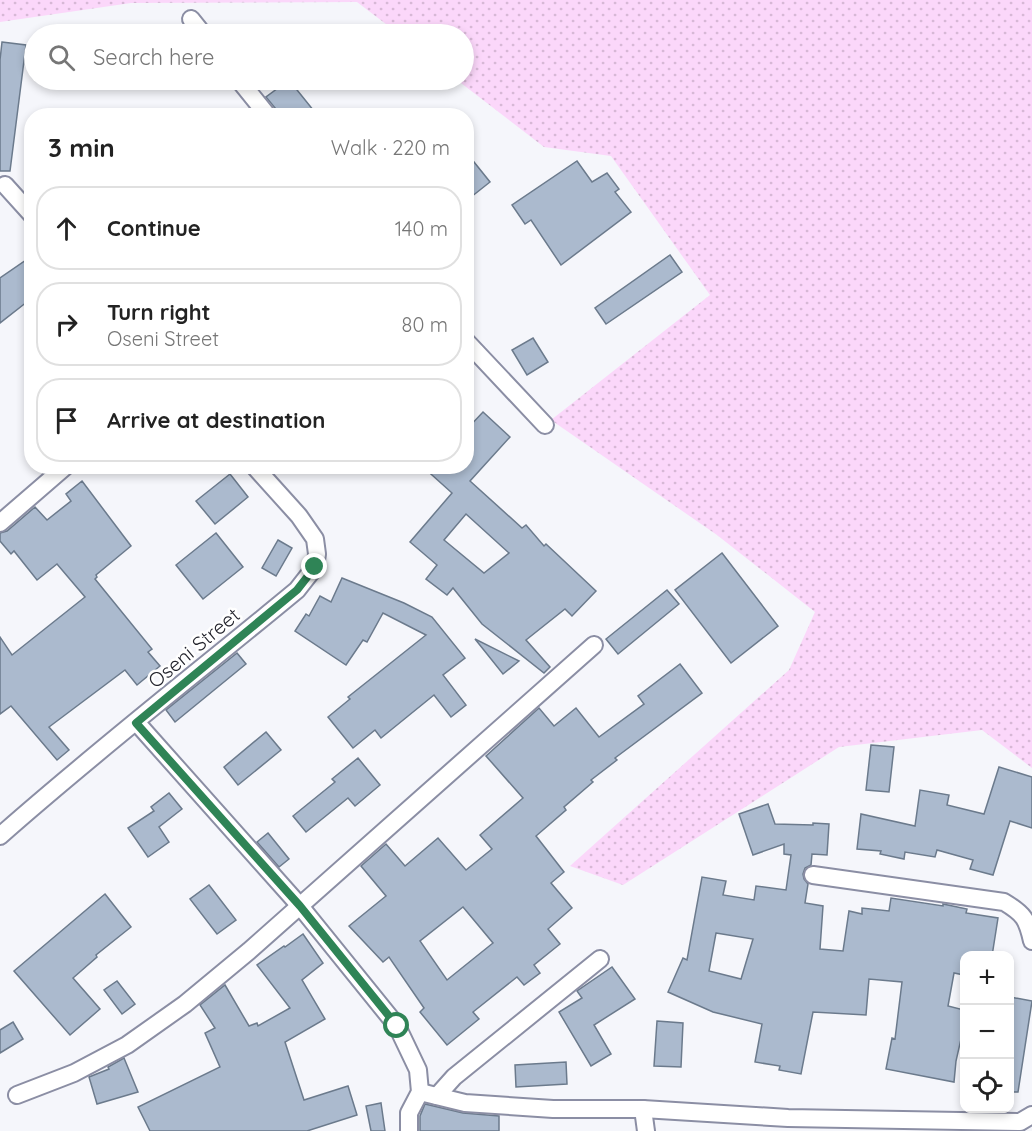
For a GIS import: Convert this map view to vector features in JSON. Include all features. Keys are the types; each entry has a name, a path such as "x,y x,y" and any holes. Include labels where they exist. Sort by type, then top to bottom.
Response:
{"street":[{"path":"191,19 195,24"},
{"path":"247,90 262,108"},
{"path":"5,185 24,205"},
{"path":"474,350 545,425"},
{"path":"0,524 57,474"},
{"name":"Oseni Street","path":"0,837 90,758 136,723 297,590 315,567 317,554 315,539 299,516 261,474"},
{"path":"17,1095 74,1073 128,1045 185,1004 249,951 594,645"},
{"path":"136,723 300,906 397,1026 418,1070 420,1092 409,1113 409,1131"},
{"path":"813,875 1004,902 1021,912 1028,925 1032,941"},
{"path":"437,1096 454,1077 600,958"},
{"path":"420,1092 465,1103 553,1109 643,1109 788,1118 1020,1122 1032,1115"},
{"path":"643,1109 646,1131"}],"shaded area":[{"path":"0,0 1032,0 1032,768 982,730 839,747 623,885 570,866 789,670 815,612 717,535 551,420 710,295 611,156 544,147 470,90 474,90 474,24 386,24 357,2 131,3 0,22"}],"building":[{"path":"2,42 24,45 10,171 0,171"},
{"path":"275,90 297,90 312,108 275,108 266,97"},
{"path":"577,161 592,182 607,173 619,189 615,192 631,212 561,265 531,220 525,224 512,205"},
{"path":"474,162 490,182 474,195"},
{"path":"670,255 682,272 606,324 595,308"},
{"path":"24,262 24,304 0,323 0,278"},
{"path":"533,338 548,362 527,375 512,350"},
{"path":"483,412 510,437 470,481 522,528 526,525 544,546 546,544 596,591 572,616 565,609 526,640 550,667 544,673 482,624 453,588 447,595 426,579 437,565 410,542 452,493 431,474 474,474 474,422","holes":["466,514 509,553 484,573 444,540"]},
{"path":"230,474 248,497 215,524 196,501"},
{"path":"82,481 131,546 96,575 95,579 152,649 148,652 160,666 137,685 125,670 49,727 69,750 57,760 11,706 0,714 0,637 12,655 85,597 57,564 37,580 14,551 11,554 0,541 0,533 7,531 35,507 47,520 71,501 66,494"},
{"path":"216,533 243,567 203,599 176,565"},
{"path":"278,540 292,548 276,576 262,568"},
{"path":"722,553 778,626 731,663 675,590"},
{"path":"342,578 432,617 465,658 443,675 466,705 451,717 434,695 381,738 375,730 353,748 328,717 350,699 348,697 426,635 383,613 367,642 363,640 346,665 295,631 306,614 309,616 320,596 331,602"},
{"path":"667,590 679,604 618,654 606,639"},
{"path":"475,639 519,661 503,674"},
{"path":"237,653 246,664 175,722 166,710"},
{"path":"680,664 702,693 615,758 617,760 591,780 593,782 564,807 566,810 536,836 564,872 551,883 572,908 548,929 560,944 534,965 540,973 524,985 517,977 473,1012 479,1019 447,1045 420,1012 424,1008 389,957 383,962 349,926 386,896 361,866 386,844 405,866 438,838 466,870 492,849 480,835 523,798 486,756 539,708 554,726 576,708 599,737 644,704 638,696","holes":["463,907 493,943 447,980 420,941"]},
{"path":"266,732 281,750 238,785 224,767"},
{"path":"871,745 894,747 889,792 866,790"},
{"path":"358,758 380,785 355,806 348,798 306,832 293,816 335,782 332,779"},
{"path":"999,767 1032,777 1032,828 1010,821 993,875 970,869 973,860 937,850 935,857 905,852 904,859 880,854 881,851 857,849 861,814 915,826 920,790 949,795 947,805 984,814"},
{"path":"169,793 182,809 159,827 169,842 148,857 128,828 154,811 151,807"},
{"path":"768,804 775,824 829,824 827,855 812,854 811,865 805,868 803,874 808,884 805,903 823,906 820,949 843,951 849,911 862,914 862,908 889,911 891,898 943,906 943,904 967,909 966,913 998,918 993,951 960,951 960,974 954,973 948,1006 960,1009 960,1044 954,1082 886,1069 892,1038 895,1039 902,982 869,979 866,1015 813,1012 801,1074 779,1070 780,1066 755,1062 762,1024 713,1012 668,992 683,958 687,960 702,877 726,881 723,895 754,900 756,886 786,890 791,855 784,854 784,844 753,855 739,814","holes":["716,933 753,939 741,979 709,971"]},
{"path":"268,833 289,859 279,867 257,842"},
{"path":"209,885 236,920 217,934 190,899"},
{"path":"105,894 131,927 96,955 97,957 73,978 100,1009 70,1035 14,971"},
{"path":"303,934 323,963 302,980 325,1019 285,1042 304,1100 348,1086 357,1115 307,1131 150,1131 138,1107 220,1067 205,1033 215,1028 200,1005 225,985 249,1026 257,1023 258,1026 290,1008 257,965"},
{"path":"612,967 635,999 594,1025 611,1054 591,1066 559,1012 582,998 577,991"},
{"path":"117,981 135,1004 122,1014 104,990"},
{"path":"1014,998 1032,1001 1018,1092 1014,1092"},
{"path":"657,1021 683,1023 681,1067 654,1066"},
{"path":"13,1022 23,1039 0,1053 0,1030"},
{"path":"124,1058 138,1092 97,1104 89,1077 109,1069 108,1067"},
{"path":"566,1062 567,1084 516,1087 515,1065"},
{"path":"381,1103 385,1131 371,1131 366,1106"},
{"path":"425,1104 463,1113 499,1116 499,1131 420,1131 420,1116"}],"route":[{"path":"315,567 297,590 136,723 300,906 397,1026"}]}
